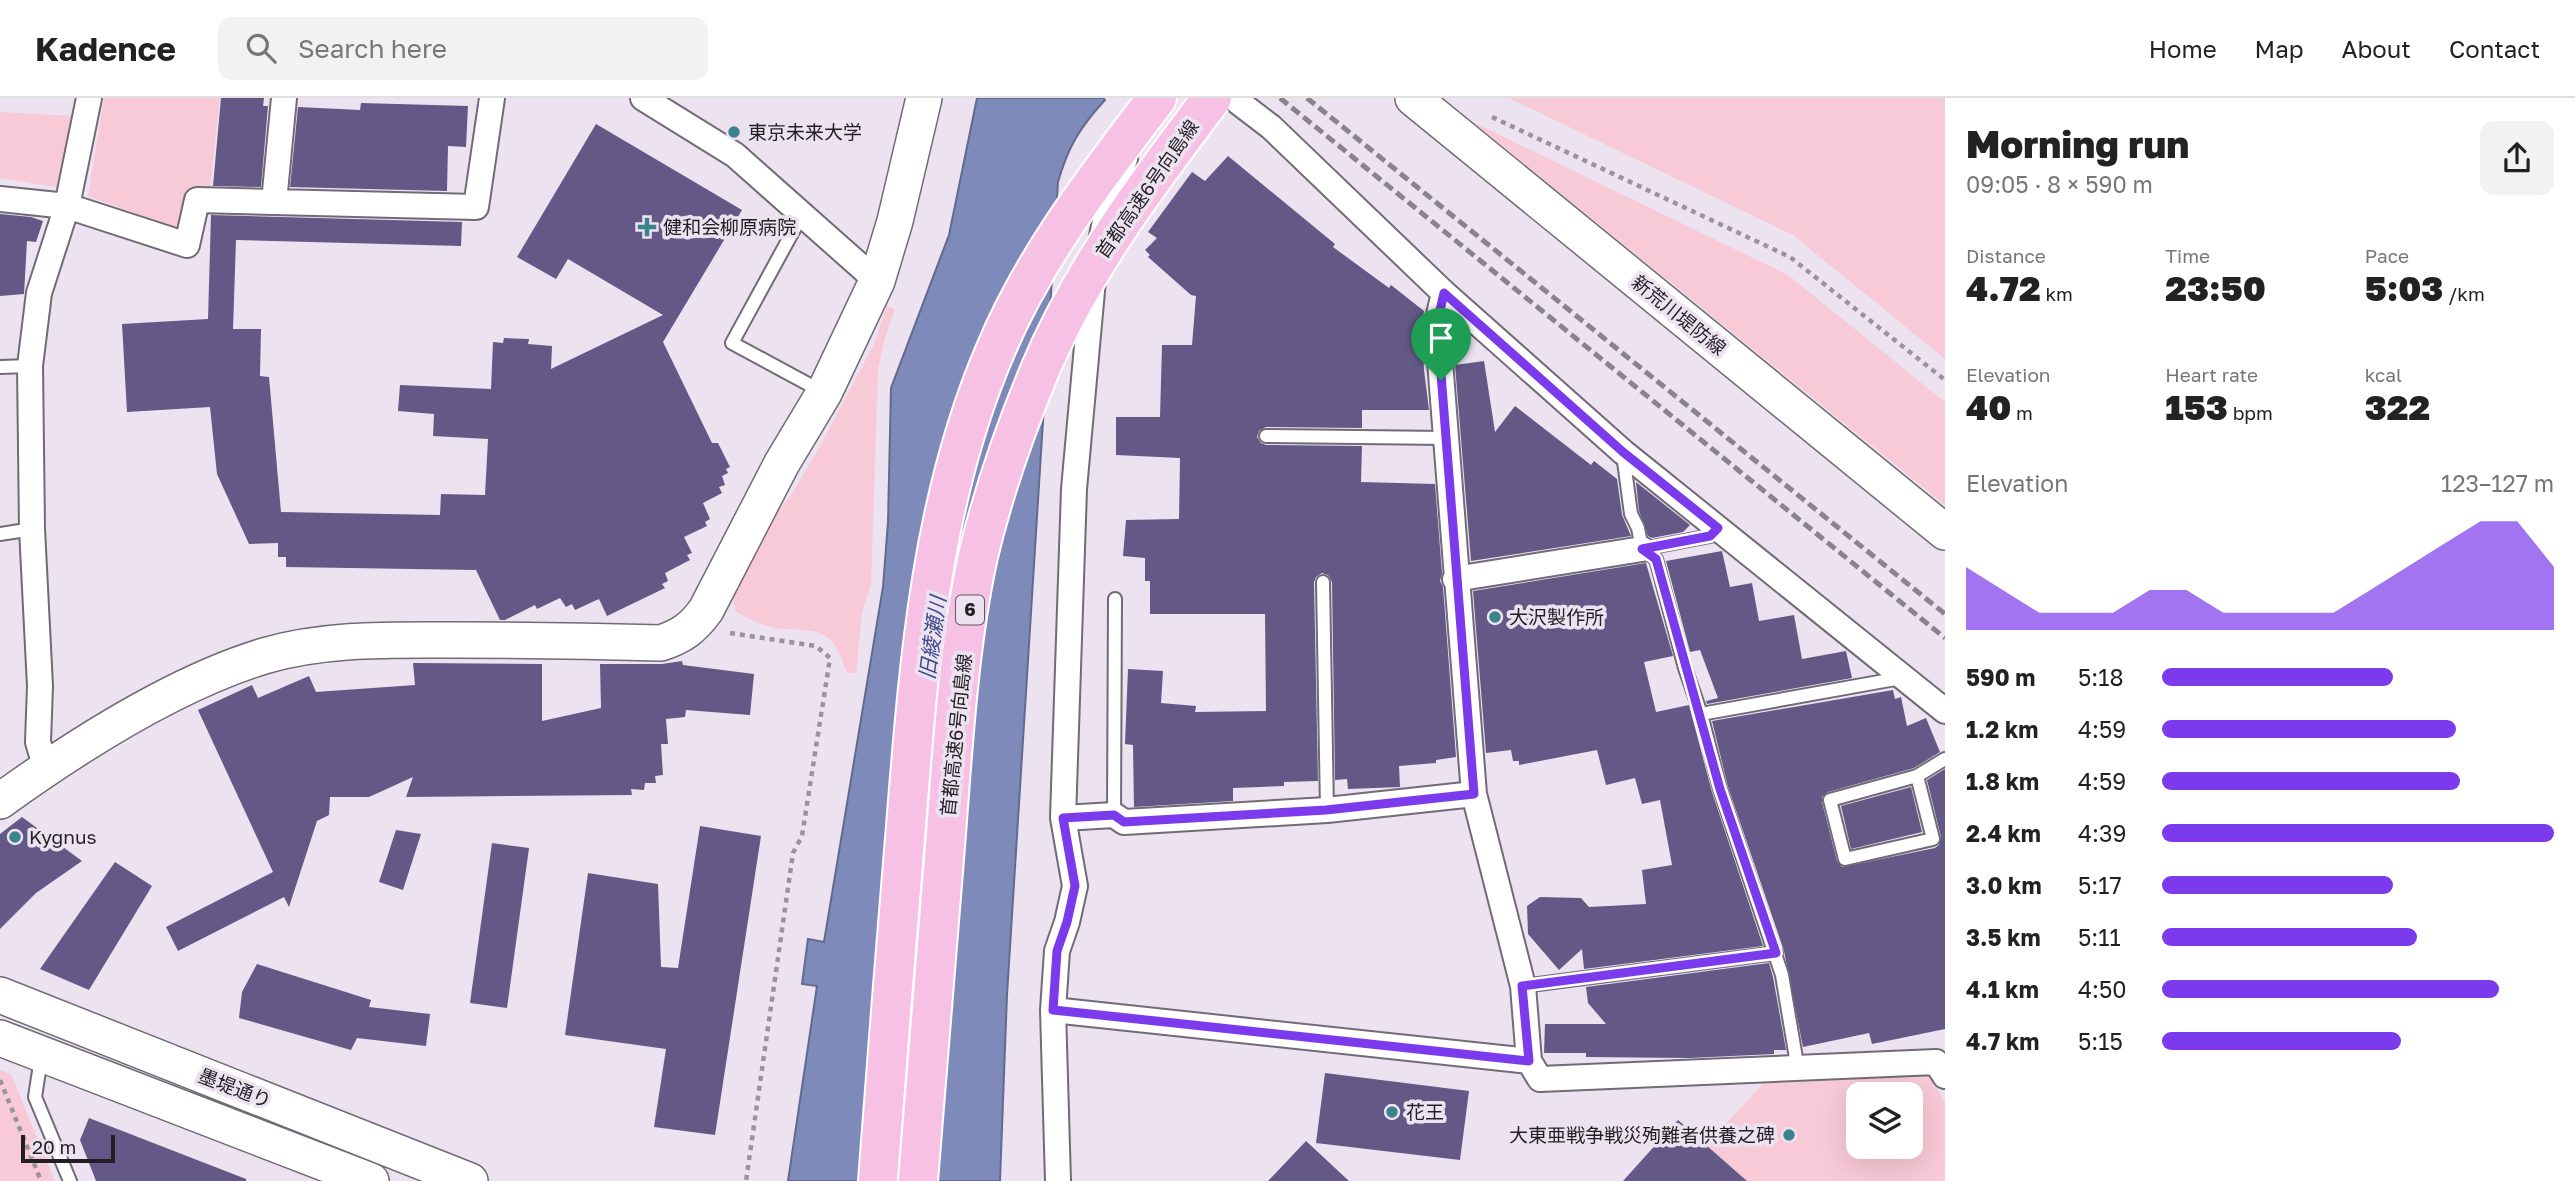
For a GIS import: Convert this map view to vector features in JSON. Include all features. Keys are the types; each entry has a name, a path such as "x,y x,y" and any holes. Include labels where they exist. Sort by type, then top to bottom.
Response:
{"highway":[{"name":"6","path":"878,1181 925,619 951,483 969,416 996,347 1030,280 1064,224 1157,98"},
{"name":"首都高速6号向島線","path":"918,1181 955,724 978,557 1016,432 1041,368 1072,305 1102,250 1138,196 1212,98"}],"main road":[{"path":"0,801 121,722 198,682 264,656 324,644 389,640 661,643 677,638 693,628 712,599 782,463 824,393 877,281 895,221 924,98"},
{"name":"新荒川堤防線","path":"1413,98 1945,532"},
{"name":"墨堤通り","path":"0,995 470,1181"},
{"name":"墨堤通り","path":"0,1038 371,1181"}],"street":[{"path":"46,769 38,742 40,686 32,529 30,366 38,293 67,206 89,98"},
{"path":"274,202 284,98"},
{"path":"0,199 67,206 187,245 197,200 476,207 492,98"},
{"path":"643,98 735,155 877,281"},
{"path":"1058,1181 1053,1010 1057,951 1075,886 1063,818 1074,489 1091,294 1110,196 1132,143 1163,98"},
{"path":"1233,98 1271,127 1444,293 1623,452 1945,711"},
{"path":"1444,293 1437,323 1455,579 1474,794 1522,986 1529,1061 1540,1079 1942,1065"},
{"path":"1455,579 1642,549"},
{"path":"1063,818 1114,815 1124,822 1326,810 1474,794"},
{"path":"1053,1010 1529,1061"}],"lane":[{"path":"803,213 732,343 824,393"},
{"path":"0,367 30,366"},
{"path":"1266,436 1446,438"},
{"path":"1623,452 1630,514 1642,549 1656,559 1720,789 1776,953 1798,1070"},
{"path":"1642,549 1710,536 1718,528"},
{"path":"0,534 32,529"},
{"path":"1323,582 1326,810"},
{"path":"1114,815 1115,599"},
{"path":"1701,714 1906,678"},
{"path":"1917,776 1933,839 1845,859 1830,800 1917,776 1945,759"},
{"path":"1522,986 1776,953"},
{"path":"42,1054 35,1097 70,1181"}],"path":[{"path":"1490,116 1790,257 1945,380"},
{"path":"693,628 816,646 830,658 802,836 793,853 746,1181"},
{"path":"0,1081 41,1181"}],"shaded area":[{"path":"104,98 220,98 210,187 191,188 187,221 174,228 88,196"},
{"path":"1509,98 1945,98 1945,359 1793,235"},
{"path":"0,112 76,116 67,179 56,187 0,178"},
{"path":"1473,122 1788,275 1945,402 1945,505"},
{"path":"887,306 895,309 878,370 871,584 862,612 856,673 847,673 836,647 824,635 809,630 776,628 755,622 736,611 732,596 765,528 793,492 820,446 873,346"},
{"path":"0,1070 11,1074 55,1181 0,1181"},
{"path":"1929,1075 1945,1102 1945,1181 1747,1181 1706,1145 1763,1084"}],"water":[{"name":"旧綾瀬川","path":"977,98 1105,100 1076,138 1058,182 1007,995 1000,1181 788,1181 817,986 802,984 808,939 824,942 883,587 888,522 891,388 949,235"}],"building":[{"path":"221,98 264,98 263,106 268,106 261,187 213,186"},
{"path":"361,103 468,106 466,147 448,146 447,191 290,187 298,107 360,110"},
{"path":"596,124 742,210 663,342 712,443 718,443 730,467 726,469 728,473 722,476 725,485 719,487 722,493 703,503 710,519 705,522 707,526 684,537 692,553 687,555 690,560 665,573 668,581 662,584 665,588 607,616 599,599 575,610 572,604 566,607 560,598 537,609 535,605 500,620 476,570 286,567 286,557 278,557 278,543 249,544 217,474 210,407 127,412 122,324 208,319 211,215 462,222 461,246 236,240 233,329 261,329 260,376 269,377 281,512 440,515 441,494 485,495 488,439 433,436 434,414 398,411 400,385 491,389 493,342 503,343 504,338 529,339 528,344 552,346 551,369 663,315 568,259 556,279 517,257"},
{"path":"1228,156 1335,244 1333,247 1389,288 1391,285 1424,311 1424,370 1429,410 1362,410 1362,428 1266,427 1259,431 1257,437 1266,445 1362,446 1361,482 1435,484 1442,573 1440,581 1443,587 1456,757 1436,760 1436,763 1399,766 1400,787 1348,789 1347,779 1335,780 1332,582 1328,575 1322,573 1314,582 1318,781 1284,782 1284,786 1233,788 1233,801 1134,807 1133,745 1125,744 1128,669 1163,671 1161,703 1196,706 1195,712 1266,711 1265,614 1150,614 1150,581 1145,581 1145,558 1123,556 1126,520 1179,519 1180,458 1116,455 1116,417 1160,417 1162,345 1192,345 1196,296 1191,295 1148,257 1150,255 1145,250 1157,238 1148,232 1192,172 1205,181"},
{"path":"0,214 43,221 36,242 27,241 24,294 0,296"},
{"path":"1484,361 1495,432 1515,406 1591,465 1594,461 1617,479 1622,515 1631,536 1471,561 1455,365"},
{"path":"1636,482 1690,525 1683,532 1652,538 1648,536 1639,511"},
{"path":"1722,551 1730,587 1752,583 1759,621 1794,615 1802,659 1846,651 1852,678 1707,704 1706,701 1718,698 1700,650 1690,652 1666,561"},
{"path":"1646,563 1673,656 1644,662 1656,712 1689,705 1712,792 1763,946 1584,969 1582,949 1559,970 1528,934 1527,906 1540,897 1581,898 1589,907 1646,904 1642,870 1672,865 1660,800 1642,804 1635,778 1606,785 1597,750 1519,765 1519,761 1513,761 1511,750 1486,753 1473,591"},
{"path":"682,661 683,665 754,674 750,715 686,710 685,717 666,719 668,744 661,744 663,775 655,776 656,783 645,783 644,790 631,789 632,795 406,797 413,777 369,797 330,797 329,815 317,821 289,907 284,897 178,951 166,927 273,872 198,710 252,685 258,698 309,676 316,692 415,685 413,663 542,664 542,721 601,708 600,664 662,664"},
{"path":"1893,690 1895,699 1901,697 1907,726 1926,718 1940,752 1914,768 1828,792 1822,797 1822,802 1837,861 1842,867 1935,848 1941,837 1927,780 1945,769 1945,1029 1872,1044 1869,1033 1803,1047 1784,951 1728,787 1712,721"},
{"path":"1911,787 1922,832 1851,849 1841,806"},
{"path":"22,817 82,861 36,893 0,929 0,834"},
{"path":"700,826 761,836 715,1135 654,1127 666,1049 565,1035 588,873 658,884 661,967 678,968"},
{"path":"396,830 421,834 403,890 379,882"},
{"path":"492,843 529,848 507,1008 470,1003"},
{"path":"115,862 152,886 89,990 40,969"},
{"path":"1769,963 1786,1050 1774,1050 1774,1054 1690,1058 1586,1057 1586,1053 1544,1053 1545,1024 1606,1024 1588,1003 1586,987"},
{"path":"257,964 371,1000 369,1007 430,1014 426,1046 357,1038 351,1050 239,1018 242,992"},
{"path":"1325,1073 1469,1091 1460,1160 1316,1143"},
{"path":"89,1118 246,1181 96,1181 80,1140"},
{"path":"1678,1120 1706,1145 1747,1181 1623,1181"},
{"path":"1306,1141 1349,1181 1268,1181"}],"railway":[{"path":"1280,98 1945,638"},
{"path":"1307,98 1945,614"}],"place":[{"name":"東京未来大学","path":"734,132"},
{"name":"健和会柳原病院","path":"647,227"},
{"name":"大沢製作所","path":"1495,617"},
{"name":"Kygnus","path":"15,837"},
{"name":"花王","path":"1392,1112"},
{"name":"大東亜戦争戦災殉難者供養之碑","path":"1789,1135"}],"route":[{"path":"1444,293 1623,452 1718,528 1710,536 1642,549 1656,559 1720,789 1776,953 1522,986 1529,1061 1053,1010 1057,951 1075,886 1063,818 1114,815 1124,822 1326,810 1474,794 1441,380 1437,323 1444,293"}]}
